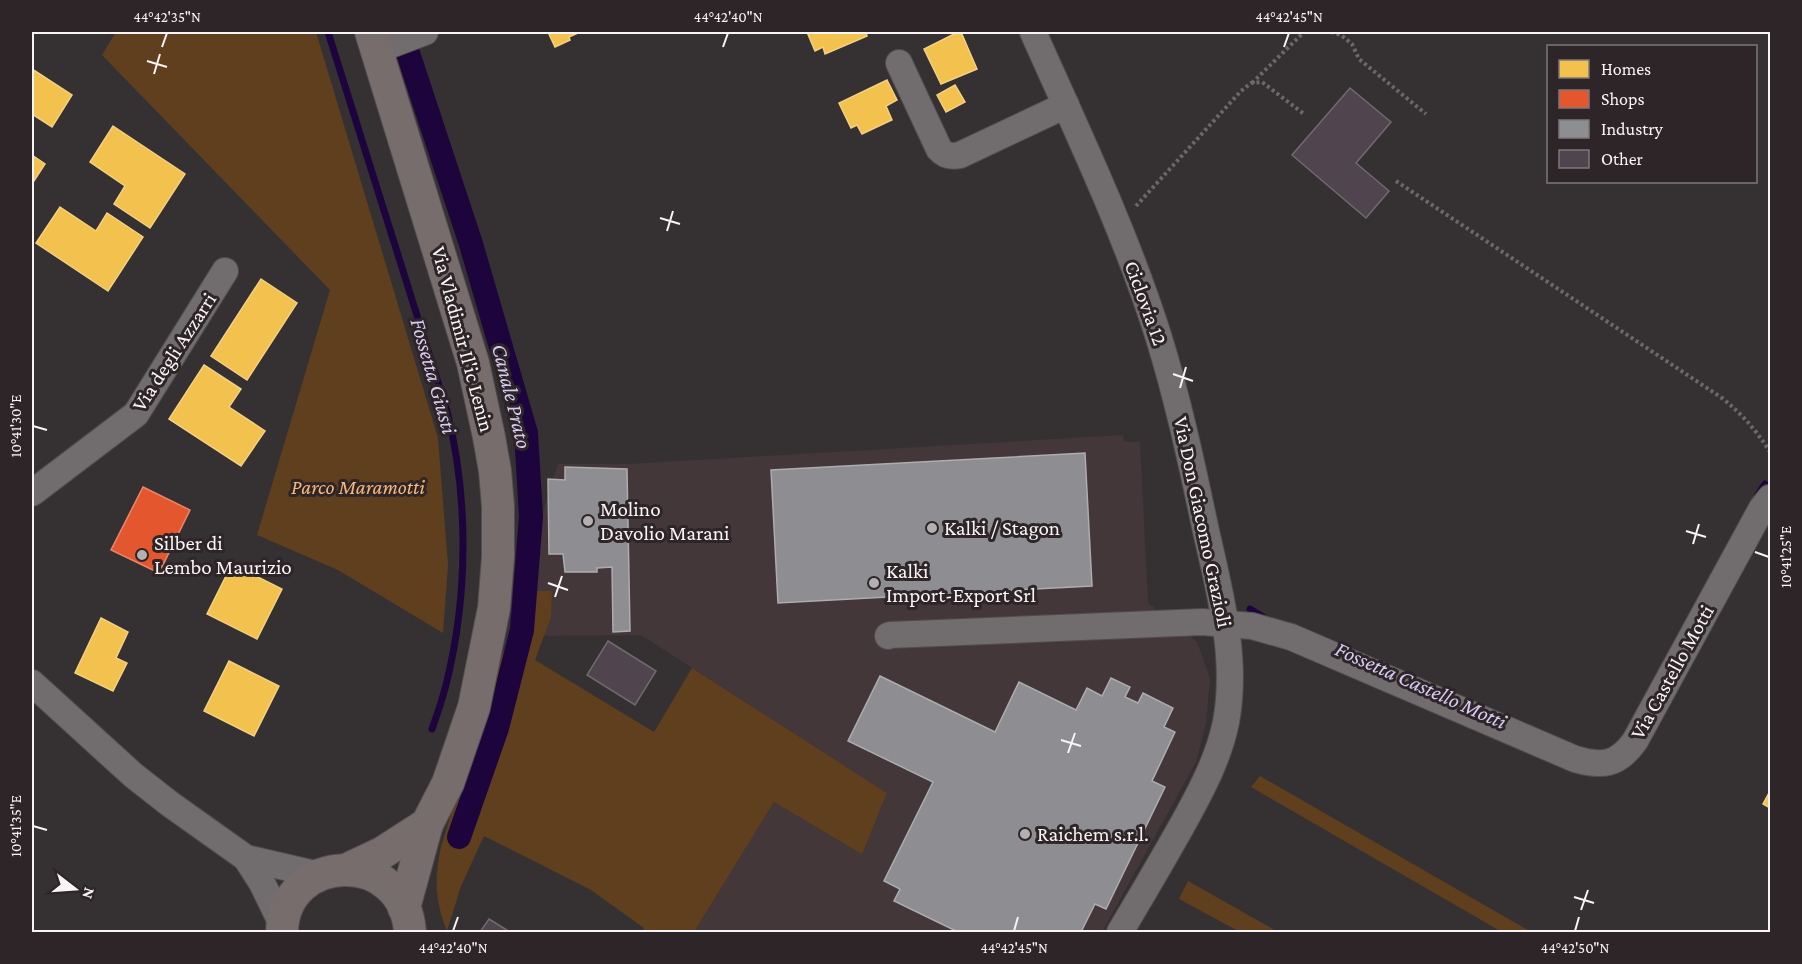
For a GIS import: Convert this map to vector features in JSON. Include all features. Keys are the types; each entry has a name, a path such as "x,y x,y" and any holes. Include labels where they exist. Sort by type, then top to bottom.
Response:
{"main road":[{"name":"Via Vladimir Il'ic Lenin","path":"397,39 473,363 495,471 498,506 498,557 494,608 476,697 455,763 427,824 409,926"},
{"path":"282,928 289,904 301,887 382,853 427,824"},
{"name":"Via Vladimir Il'ic Lenin","path":"333,872 366,873 382,880 395,892 409,926"}],"street":[{"name":"Via Don Giacomo Grazioli","path":"1033,32 1117,226 1157,333 1178,402 1225,624 1230,672 1226,721 1218,751 1203,787 1120,933"},
{"path":"899,63 939,149 949,156 960,155 1066,105"},
{"name":"Via degli Azzarri","path":"32,493 136,414 225,271"},
{"name":"Via Castello Motti","path":"888,636 1202,622 1252,626 1292,637 1575,759 1589,763 1609,763 1621,757 1635,741 1758,515 1770,498"},
{"path":"32,683 133,775 246,858 262,883 282,928"},
{"path":"246,858 333,872"}],"path":[{"path":"1117,226 1241,91 1304,32"},
{"path":"1330,32 1341,35 1352,44 1359,59 1426,114"},
{"path":"1251,83 1262,82 1304,114"},
{"path":"1396,181 1722,398 1742,414 1760,435 1770,452"}],"shaded area":[{"path":"1123,435 1124,442 1140,442 1148,603 1197,642 1210,678 1206,723 1196,762 1102,932 694,932 774,802 862,853 887,793 641,635 533,636 535,537 558,464 629,464"}],"green space":[{"name":"Parco Maramotti","path":"116,32 316,32 438,438 448,565 443,633 338,570 257,535 330,290 102,55"},
{"path":"532,591 552,591 551,617 535,660 654,732 692,668 887,793 862,854 774,802 694,932 642,932 644,928 591,890 484,836 461,886 447,931 440,910 437,890 437,869 441,847 497,666"},
{"path":"1260,776 1531,932 1502,932 1251,787"},
{"path":"1188,881 1278,932 1240,932 1179,899"}],"building: Homes":[{"path":"548,32 580,32 555,47"},
{"path":"807,32 866,32 867,36 825,54 823,47 815,51"},
{"path":"961,32 977,69 941,84 924,49"},
{"path":"32,69 72,95 52,127 32,114"},
{"path":"887,80 897,100 886,106 892,120 862,134 857,125 851,128 839,103"},
{"path":"955,85 965,102 946,112 937,95"},
{"path":"113,126 185,174 150,228 114,204 125,186 90,162"},
{"path":"32,155 45,164 32,184"},
{"path":"60,207 96,231 107,213 143,237 108,291 36,243"},
{"path":"261,279 297,303 247,380 211,356"},
{"path":"204,365 241,389 229,407 265,431 241,466 169,419"},
{"path":"232,564 282,589 257,639 207,614"},
{"path":"101,618 128,632 116,658 127,663 113,691 75,673"},
{"path":"229,661 279,686 254,736 204,711"},
{"path":"1770,791 1770,808 1763,804"}],"building: Shops":[{"path":"143,487 190,510 159,573 111,550"}],"building: Industry":[{"name":"Kalki / Stagon","path":"1085,453 1092,586 778,603 771,470"},
{"name":"Molino Davolio Marani","path":"565,467 627,469 630,631 613,632 612,567 597,568 597,572 565,572 563,554 549,554 548,479 565,480"},
{"name":"Raichem s.r.l.","path":"880,676 995,732 1019,682 1076,710 1087,688 1102,696 1111,678 1130,687 1125,697 1138,703 1143,693 1173,708 1164,727 1175,732 1152,781 1165,787 1106,909 1095,904 1081,932 958,932 894,901 900,889 884,881 933,782 848,741"}],"building: Other":[{"path":"1350,88 1391,122 1356,163 1389,191 1366,218 1292,155"},
{"path":"608,641 656,671 635,705 587,675"},
{"path":"489,919 510,932 480,932"}],"waterway":[{"name":"Fossetta Giusti","path":"328,32 447,411 454,444 462,513 462,583 453,652 446,685 432,729"},
{"name":"Canale Prato","path":"401,32 471,244 526,433 531,516 522,630 497,728 459,837"},
{"name":"Fossetta Castello Motti","path":"1758,495 1765,484"},
{"name":"Fossetta Castello Motti","path":"1250,609 1266,619"}],"place":[{"name":"Molino Davolio Marani","path":"588,521"},
{"name":"Kalki / Stagon","path":"932,528"},
{"name":"Silber di Lembo Maurizio","path":"142,555"},
{"name":"Kalki Import-Export Srl","path":"874,583"},
{"name":"Raichem s.r.l.","path":"1025,834"}]}
